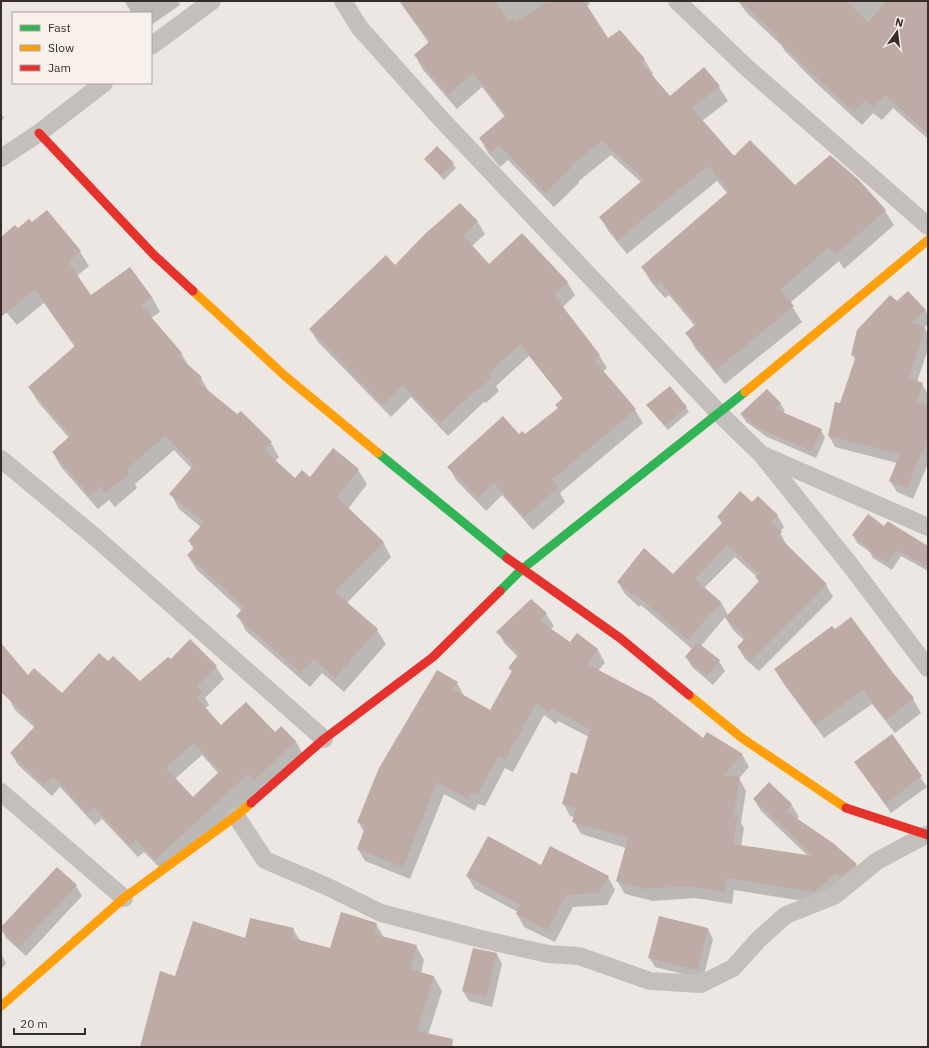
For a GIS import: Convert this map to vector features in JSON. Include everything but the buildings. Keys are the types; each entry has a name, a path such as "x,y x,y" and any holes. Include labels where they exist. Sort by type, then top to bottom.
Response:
{"street":[{"path":"152,45 212,1"},
{"path":"343,1 359,27 442,120 719,413 762,455 852,566 928,668"},
{"path":"677,1 746,67 928,226"},
{"path":"1,158 39,133 103,84"},
{"path":"39,133 154,255 285,376 521,570 620,638 742,738 847,808 927,835"},
{"path":"1,1006 124,898 236,816 324,739 433,657 521,570 719,413 928,240"},
{"path":"762,455 928,527"},
{"path":"1,459 95,537 324,739"},
{"path":"1,792 124,898"},
{"path":"236,816 266,860 326,886 381,913 534,951 579,956 650,981 701,984 733,968 759,939 786,914 834,896 877,861 927,835"}],"traffic: fast":[{"path":"500,591 521,570 745,392"},
{"path":"378,453 507,558"}],"traffic: slow":[{"path":"745,392 928,240"},
{"path":"193,291 285,376 378,453"},
{"path":"689,695 742,738 846,808"},
{"path":"1,1006 124,898 236,816 251,803"}],"traffic: jam":[{"path":"39,133 154,255 193,291"},
{"path":"507,558 620,638 689,695"},
{"path":"251,803 324,739 433,657 500,591"},
{"path":"846,808 928,835"}]}
